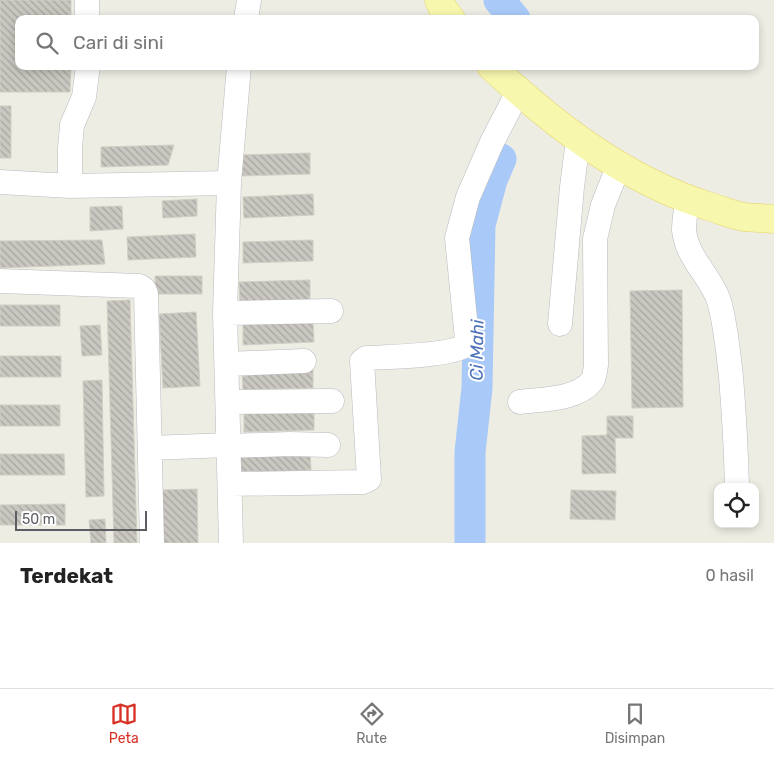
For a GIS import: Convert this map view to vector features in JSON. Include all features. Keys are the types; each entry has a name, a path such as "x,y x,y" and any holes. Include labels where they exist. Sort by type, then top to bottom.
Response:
{"main road":[{"path":"495,70 518,92 578,140 652,184 688,200 742,216 774,219"}],"street":[{"path":"87,0 87,15"},
{"path":"247,15 249,0"},
{"path":"70,186 72,125 84,97 87,70"},
{"path":"231,543 225,312 229,183 238,70"},
{"path":"230,484 363,482 370,479 362,361 366,358 434,354 458,349 466,345 457,238 468,197 492,142 518,92"},
{"path":"560,324 578,140"},
{"path":"520,402 562,396 581,391 593,379 596,365 595,239 603,205 619,165"},
{"path":"0,182 11,181 70,186 229,183"},
{"path":"688,200 684,230 688,245 719,300 727,338 736,433 737,483"},
{"path":"0,281 139,286 144,289 146,294 152,543"},
{"path":"225,312 331,311"},
{"path":"227,364 304,362"},
{"path":"228,402 332,400"},
{"path":"150,448 290,444 328,445"}],"building":[{"path":"0,0 71,0 71,15 15,15 15,70 71,70 70,92 0,92"},
{"path":"0,106 11,106 11,158 0,158"},
{"path":"174,145 168,165 101,167 101,147"},
{"path":"310,153 310,174 240,176 240,155"},
{"path":"313,194 314,215 244,218 243,197"},
{"path":"197,199 197,216 163,218 162,201"},
{"path":"122,206 123,229 90,231 90,207"},
{"path":"195,234 196,257 128,260 127,237"},
{"path":"102,240 105,264 0,268 0,241"},
{"path":"313,240 313,261 243,263 243,242"},
{"path":"155,276 202,276 202,294 155,294"},
{"path":"310,280 310,301 240,303 239,282"},
{"path":"682,290 683,407 632,408 630,291"},
{"path":"130,300 137,543 114,543 107,301"},
{"path":"0,305 60,305 60,326 0,326"},
{"path":"196,312 200,386 163,388 159,314"},
{"path":"313,321 314,342 243,345 243,323"},
{"path":"100,325 102,355 82,356 80,326"},
{"path":"0,356 61,356 61,377 0,377"},
{"path":"313,367 313,388 243,390 242,369"},
{"path":"102,380 104,496 86,497 83,381"},
{"path":"0,405 60,405 60,426 0,426"},
{"path":"314,409 314,430 244,432 244,411"},
{"path":"607,416 633,416 633,438 615,438 616,473 582,474 582,436 607,435"},
{"path":"310,450 311,470 241,473 240,452"},
{"path":"0,454 64,454 65,475 0,475"},
{"path":"197,489 198,543 163,543 162,490"},
{"path":"571,490 616,491 615,520 570,519"},
{"path":"65,504 65,525 0,525 0,505"},
{"path":"105,519 106,543 91,543 89,520"}],"waterway":[{"name":"Ci Mahi","path":"499,0 512,15"},
{"name":"Ci Mahi","path":"470,543 470,452 477,388 480,225 492,180 501,159"}]}
